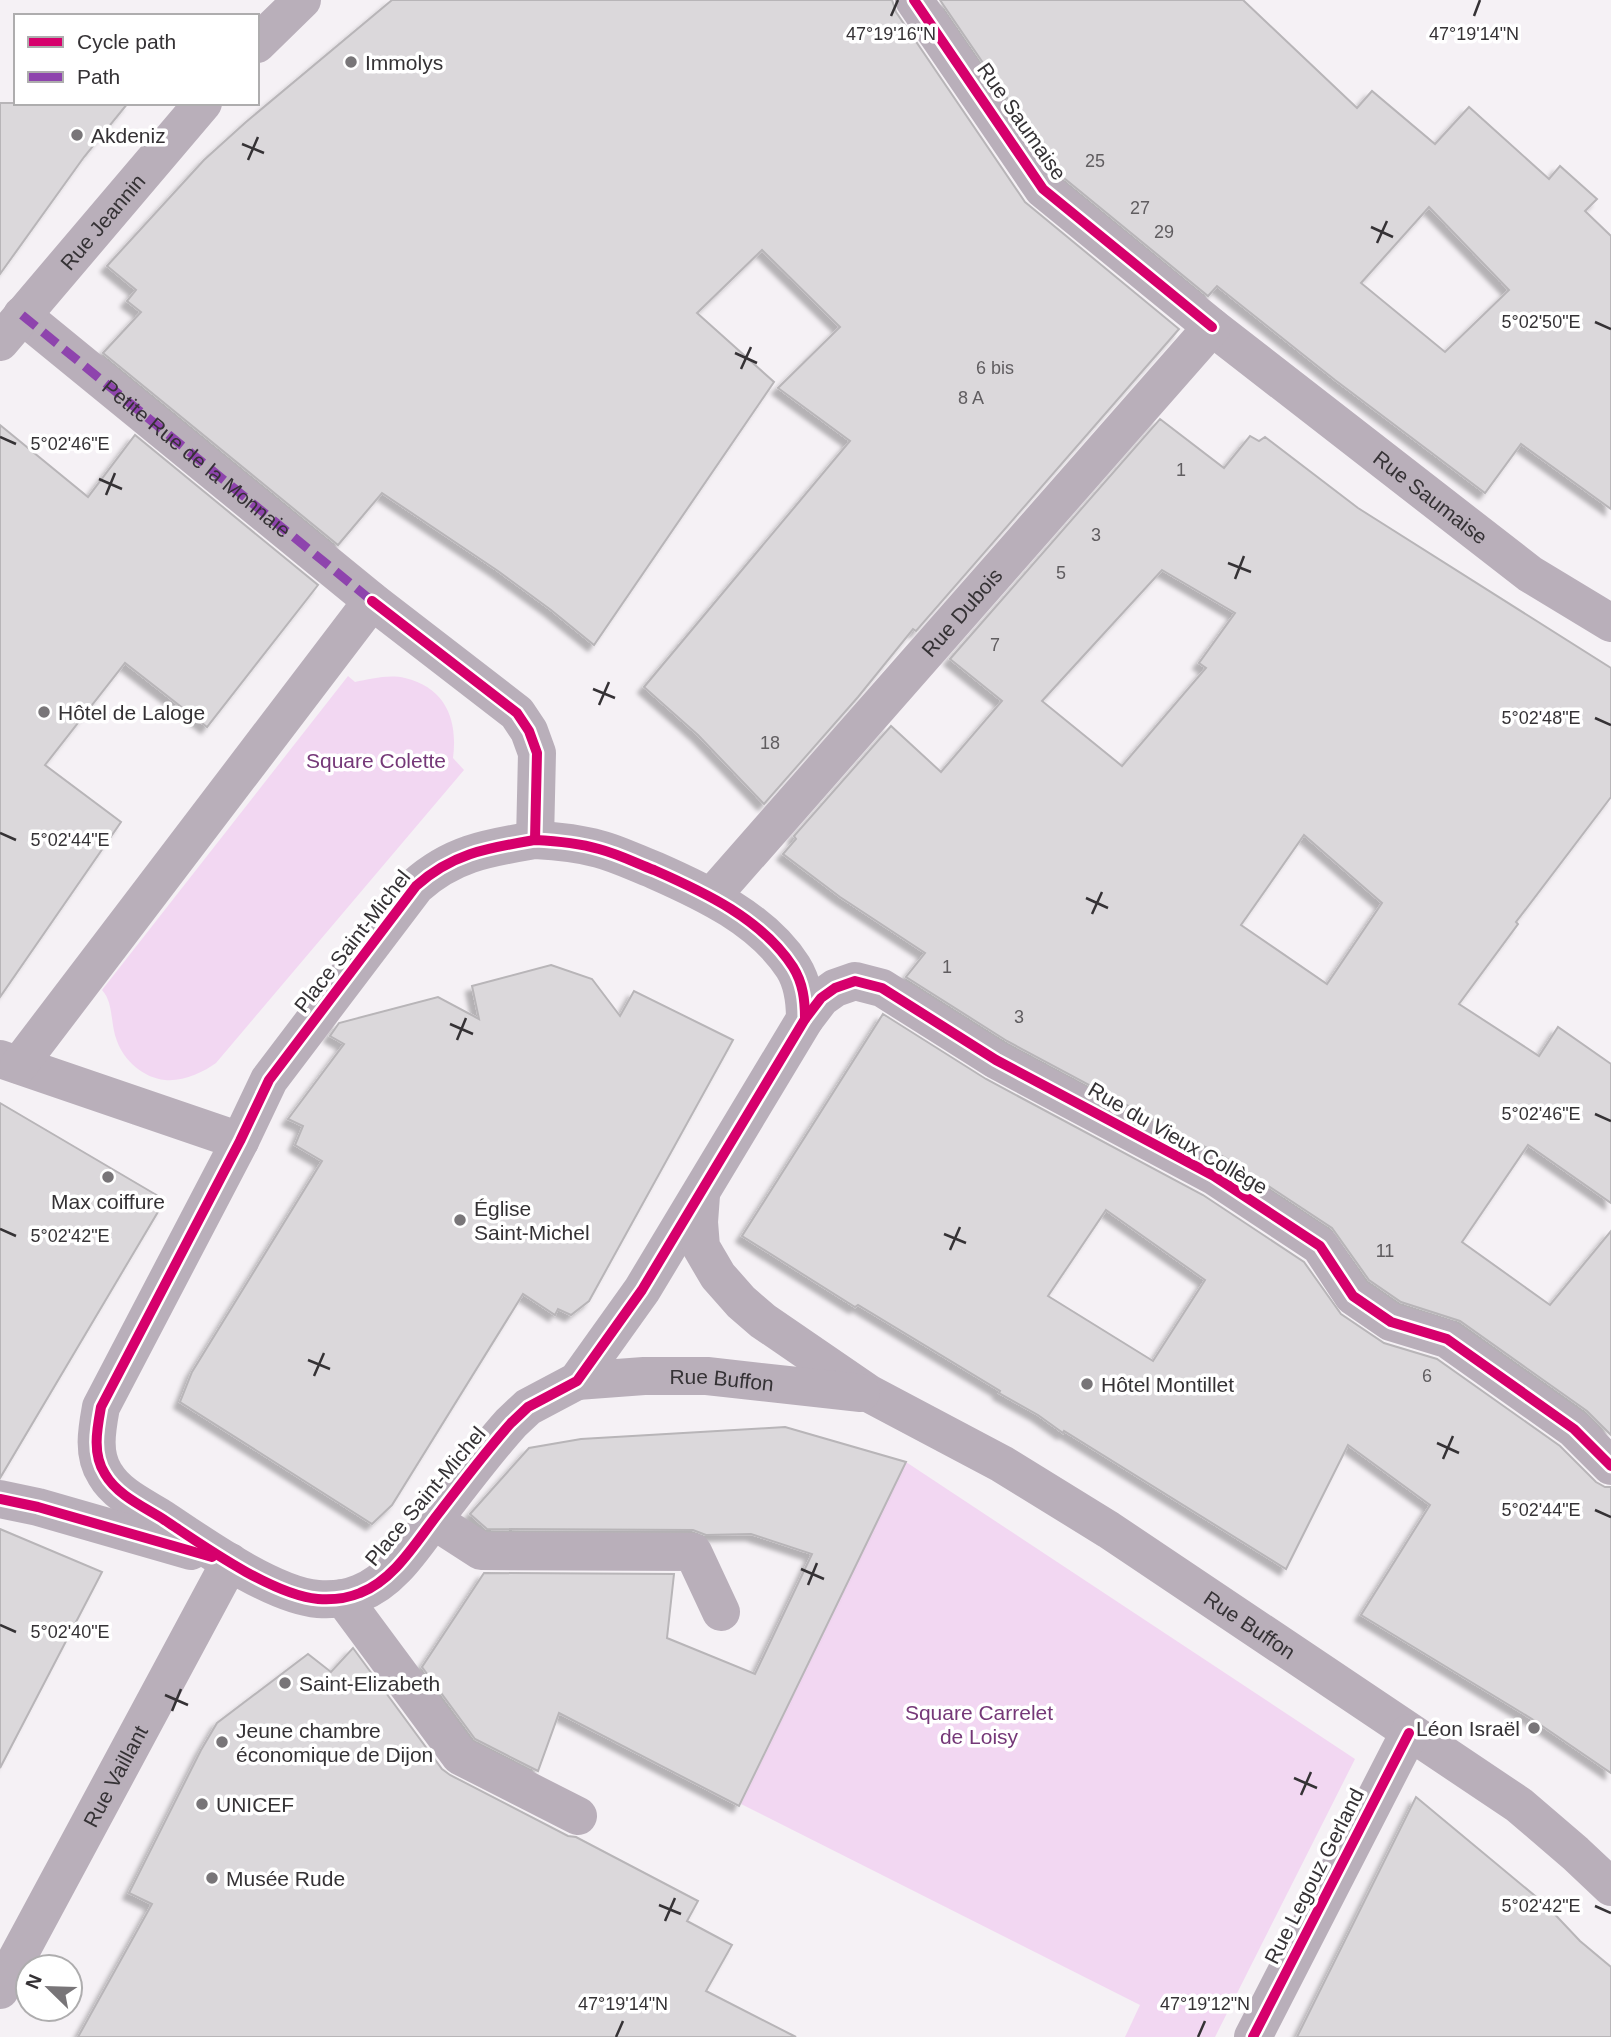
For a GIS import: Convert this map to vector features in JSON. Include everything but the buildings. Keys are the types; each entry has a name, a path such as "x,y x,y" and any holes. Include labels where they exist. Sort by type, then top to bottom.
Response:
{"street":[{"path":"259,42 302,0"},
{"name":"Rue Saumaise","path":"915,0 1043,189 1212,327 1530,574 1611,623"},
{"name":"Rue Jeannin","path":"11,329 201,105"},
{"name":"Rue Dubois","path":"712,896 1212,327"},
{"name":"Petite Rue de la Monnaie","path":"11,329 372,601"},
{"path":"240,1141 10,1062 372,601 517,713 529,731 537,753 535,840"},
{"name":"Place Saint-Michel","path":"535,840 601,849 712,896 758,929 783,954 802,986 806,1018 642,1290 577,1381 528,1407 511,1423 386,1577 366,1590 343,1598 317,1599 282,1589 230,1562 120,1491 105,1474 97,1455 96,1434 101,1407 111,1385 240,1141 269,1080 416,886 435,869 461,856 535,840"},
{"name":"Rue du Vieux Collège","path":"806,1018 821,998 835,988 855,981 883,988 996,1060 1214,1176 1320,1246 1353,1296 1391,1322 1447,1339 1574,1429 1611,1465"},
{"name":"Rue Buffon","path":"701,1195 701,1247 718,1276 741,1302 763,1321 867,1393 1002,1464 1110,1530 1519,1805 1611,1888"},
{"name":"Rue Buffon","path":"577,1381 707,1376 867,1393"},
{"path":"0,1499 38,1507 230,1562"},
{"name":"Place Saint-Michel","path":"433,1520 481,1551 693,1552 721,1612"},
{"name":"Rue Vaillant","path":"0,1990 230,1562"},
{"path":"343,1598 460,1756 578,1816"},
{"name":"Rue Legouz Gerland","path":"1253,2037 1409,1733"}],"green space":[{"name":"Square Colette","path":"348,676 355,682 380,677 399,677 431,689 440,698 451,719 453,758 464,770 216,1063 199,1073 178,1079 157,1079 142,1072 120,1048 110,1007 102,990"},
{"name":"Square Carrelet de Loisy","path":"906,1462 1355,1759 1215,2037 1125,2037 1140,2005 741,1804"}],"marked path":[{"path":"22,315 372,601"}],"cycle path":[{"path":"914,0 1043,189 1212,327"},
{"path":"372,601 517,713 529,731 537,753 535,840"},
{"path":"535,840 575,844 613,853 673,879 731,909 765,935 793,967 803,992 805,1019 642,1290 577,1381 528,1407 511,1423 404,1559 383,1579 360,1593 345,1597 318,1599 300,1595 259,1579 238,1567 116,1488 105,1474 98,1458 101,1407 269,1080 416,886 458,859 486,849 535,840"},
{"path":"805,1019 821,998 835,988 855,981 882,988 996,1060 1214,1176 1320,1246 1353,1296 1391,1322 1447,1339 1574,1429 1611,1466"},
{"path":"0,1499 38,1507 212,1557"},
{"path":"1253,2037 1409,1733"}],"place":[{"name":"Immolys","path":"351,62"},
{"name":"Akdeniz","path":"77,135"},
{"name":"Hôtel de Laloge","path":"44,712"},
{"name":"Max coiffure","path":"108,1177"},
{"name":"Église Saint-Michel","path":"460,1220"},
{"name":"Hôtel Montillet","path":"1087,1384"},
{"name":"Saint-Elizabeth","path":"285,1683"},
{"name":"Léon Israël","path":"1534,1728"},
{"name":"Jeune chambre économique de Dijon","path":"222,1742"},
{"name":"UNICEF","path":"202,1804"},
{"name":"Musée Rude","path":"212,1878"}]}
